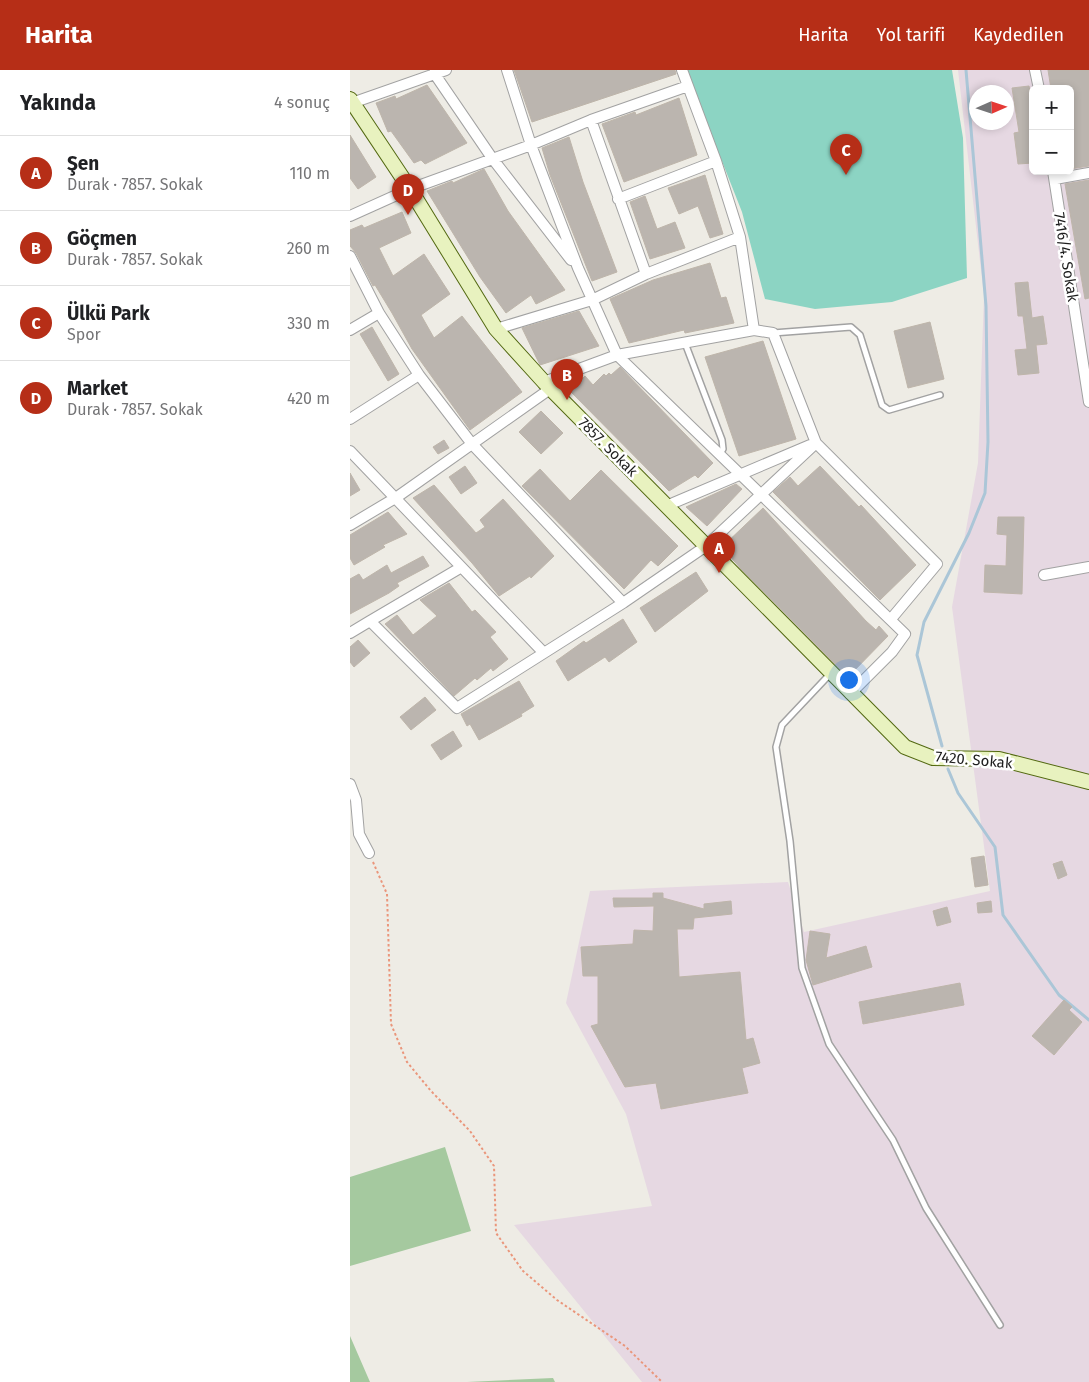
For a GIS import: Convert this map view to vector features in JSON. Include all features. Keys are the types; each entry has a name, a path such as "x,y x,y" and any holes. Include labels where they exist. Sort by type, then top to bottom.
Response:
{"street":[{"path":"351,101 446,70"},
{"path":"507,70 531,145 578,268 617,355 905,634 892,652 850,694"},
{"path":"682,70 716,161 740,238 754,330"},
{"path":"1035,70 1038,85"},
{"path":"434,73 492,158 578,268"},
{"path":"350,216 410,189 688,86"},
{"name":"7857. Sokak","path":"351,101 410,189 496,329 547,385 831,672 850,694"},
{"path":"592,120 618,199 646,274"},
{"path":"618,199 716,161"},
{"path":"1074,174 1089,173"},
{"name":"7416/4. Sokak","path":"1054,175 1084,338 1089,402"},
{"path":"496,329 592,300 646,274 740,238"},
{"path":"350,256 379,313 419,376 472,444 623,603"},
{"path":"350,330 379,313"},
{"path":"350,525 396,497 472,444 547,385 617,355 754,330 773,333 816,442 936,564 891,619"},
{"path":"350,419 419,376"},
{"path":"666,506 816,442"},
{"path":"370,621 457,708 623,603 706,546 816,442"},
{"path":"350,451 396,497 460,568 543,652"},
{"path":"1044,576 1089,567"},
{"path":"350,632 460,568"},
{"name":"7420. Sokak","path":"850,694 905,747 933,758 999,759 1089,782"},
{"path":"350,784 356,800 359,834 369,853"}],"lane":[{"path":"773,333 851,327 860,335 882,405 889,410 940,396"},
{"path":"685,343 722,440 723,449 720,455"},
{"path":"831,672 782,725 776,747 790,841 802,968 829,1044 893,1140 926,1208 1000,1325"}],"path":[{"path":"369,853 388,894 391,1024 407,1062 431,1092 470,1131 494,1166 496,1233 523,1271 558,1300 625,1346 662,1382"}],"shaded area":[{"path":"686,70 952,70 963,138 967,278 892,302 815,309 765,299 742,212"},
{"path":"958,70 1089,70 1089,1382 642,1382 514,1225 652,1206 626,1114 566,1003 590,891 788,882 804,932 990,891 952,607 978,463 984,296"}],"green space":[{"path":"445,1147 471,1231 350,1266 350,1177"},
{"path":"350,1336 370,1382 350,1382"},
{"path":"553,1378 555,1382 467,1382"}],"building":[{"path":"514,70 675,70 676,74 532,122"},
{"path":"1048,70 1089,70 1089,166 1074,168 1074,85 1050,85"},
{"path":"427,85 467,143 425,164 421,160 414,163 391,131 388,132 376,103 395,96 396,99"},
{"path":"1029,86 1029,163 1018,164 1014,133 1019,132 1014,88"},
{"path":"679,98 697,155 624,182 602,124 635,112 636,115"},
{"path":"350,135 376,177 358,189 350,178"},
{"path":"569,137 583,182 617,272 592,281 550,175 542,148"},
{"path":"484,169 508,211 565,290 536,304 531,295 506,313 480,277 427,191 452,181 453,183"},
{"path":"705,175 723,234 710,238 698,206 679,214 668,188"},
{"path":"1089,180 1089,298 1085,299 1065,184"},
{"path":"645,196 657,229 675,222 685,248 650,259 630,202"},
{"path":"402,212 411,233 379,248 393,276 424,254 450,294 421,315 434,338 462,316 522,392 470,430 412,349 375,285 373,286 356,253 350,246 350,230 362,225 364,228"},
{"path":"710,263 721,298 726,297 734,323 685,333 684,330 629,343 610,299 653,280"},
{"path":"1028,282 1032,318 1043,316 1047,344 1036,345 1039,373 1018,375 1015,350 1027,349 1023,316 1018,316 1015,283"},
{"path":"579,311 599,346 540,365 522,328"},
{"path":"930,322 944,379 908,388 894,331"},
{"path":"372,327 399,374 388,381 360,334"},
{"path":"763,341 796,439 739,456 705,357"},
{"path":"620,367 713,463 698,478 695,475 669,491 570,391 585,376 593,385 604,374 606,376 609,373 611,375"},
{"path":"541,411 563,433 541,454 519,432"},
{"path":"444,440 449,448 438,454 433,447"},
{"path":"465,466 477,483 461,494 449,477"},
{"path":"820,466 859,507 861,505 916,565 880,600 773,492 790,477 798,486"},
{"path":"540,469 570,501 601,470 678,546 658,566 651,560 624,589 522,486"},
{"path":"350,473 360,490 350,496"},
{"path":"736,484 742,489 707,526 686,507"},
{"path":"434,485 476,533 485,527 480,520 503,499 554,556 531,578 530,576 499,596 413,498"},
{"path":"763,508 866,621 876,630 879,626 888,636 848,677 741,569 722,547"},
{"path":"388,512 407,534 383,545 385,547 354,565 350,558 350,535"},
{"path":"998,517 1024,517 1022,594 984,592 985,565 1006,566 1007,535 997,534"},
{"path":"423,556 429,566 397,583 399,586 389,593 350,614 350,579 359,574 363,580 387,565 391,573"},
{"path":"696,572 708,591 655,632 640,608"},
{"path":"449,583 472,612 475,610 496,632 490,637 508,659 493,671 491,668 477,680 475,678 454,696 385,624 397,615 413,635 437,616 420,600"},
{"path":"623,619 637,642 609,662 605,657 568,681 556,661 584,641 586,643"},
{"path":"358,640 370,653 354,667 350,662 350,647"},
{"path":"519,681 534,706 521,714 522,716 479,740 470,724 467,726 461,714"},
{"path":"425,697 436,710 411,730 400,717"},
{"path":"453,731 462,746 441,760 431,745"},
{"path":"984,856 988,885 975,887 971,858"},
{"path":"1062,861 1067,875 1058,879 1053,864"},
{"path":"653,893 663,893 663,898 704,909 704,904 731,901 732,914 694,918 693,929 677,929 679,977 740,972 746,1040 753,1038 760,1063 742,1068 748,1093 661,1109 656,1083 625,1087 591,1026 598,1024 598,976 583,976 581,947 633,944 634,930 653,931 654,906 614,907 613,898 653,898"},
{"path":"991,901 992,912 978,913 977,903"},
{"path":"947,907 951,922 937,926 933,911"},
{"path":"810,931 830,934 826,958 866,946 872,967 813,985 806,960"},
{"path":"960,983 964,1005 863,1024 859,1002"},
{"path":"1064,1000 1072,1007 1069,1010 1082,1022 1054,1055 1032,1036"}],"waterway":[{"path":"942,746 917,655 924,622 969,533 985,493 988,442 986,306 966,70"},
{"path":"948,769 958,793 995,847 1003,915 1059,995 1089,1020"}],"place":[{"name":"Ülkü Park","path":"846,175"},
{"name":"Market","path":"408,215"},
{"name":"Göçmen","path":"567,400"},
{"name":"Şen","path":"719,573"}]}
